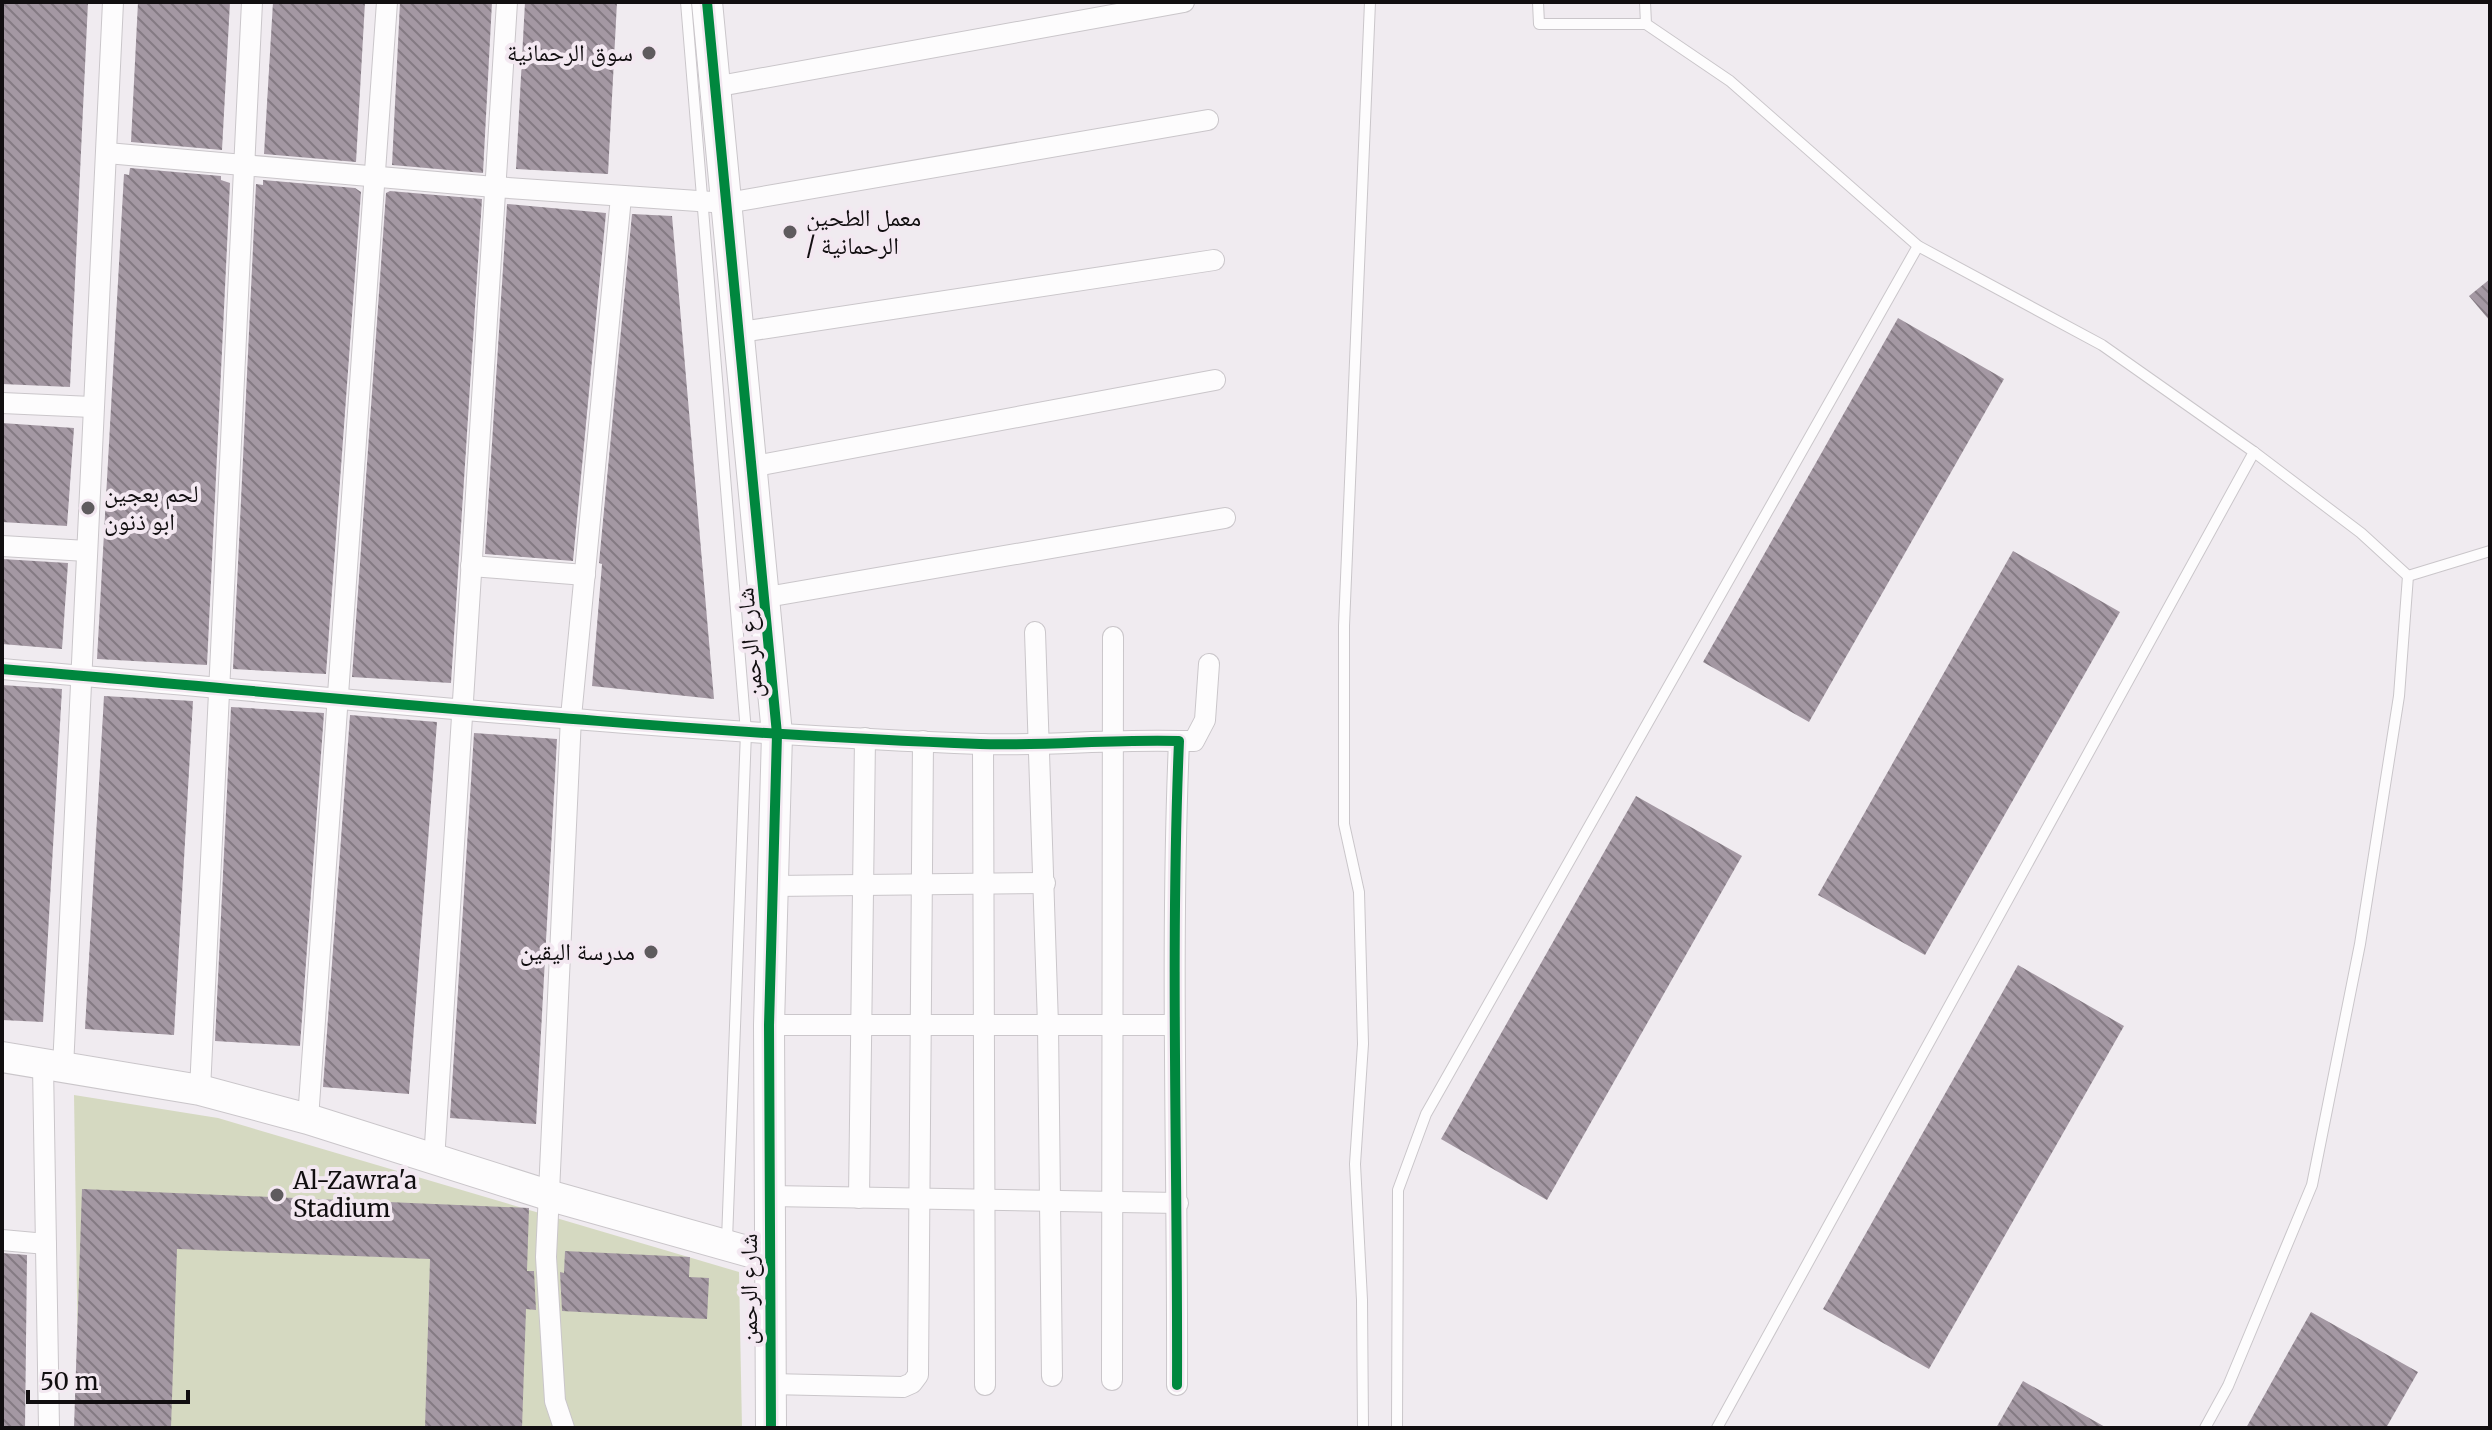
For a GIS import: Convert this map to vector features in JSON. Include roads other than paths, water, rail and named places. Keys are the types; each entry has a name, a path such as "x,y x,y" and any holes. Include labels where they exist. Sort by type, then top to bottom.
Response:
{"street":[{"path":"49,1428 46,1244 53,1067 83,676 92,407 113,2"},
{"path":"200,1090 252,2"},
{"path":"308,1119 335,697 387,2"},
{"path":"434,1161 507,2"},
{"name":"شارع الرحمن","path":"707,2 714,87 714,202 741,332 750,467 767,597 777,734 769,1025 771,1428"},
{"path":"714,87 1184,2"},
{"path":"107,153 494,187 714,202 1208,120"},
{"path":"564,1428 555,1401 546,1257 571,717 621,197"},
{"path":"741,332 1214,260"},
{"path":"750,467 1215,380"},
{"path":"2,403 92,407"},
{"path":"767,597 1225,518"},
{"path":"2,546 87,551"},
{"path":"471,566 585,575"},
{"path":"1035,632 1045,883 1052,1376"},
{"path":"1112,1380 1113,637"},
{"path":"2,669 746,732 1040,744 1115,739 1194,741 1202,731 1209,664"},
{"path":"859,1198 865,738"},
{"path":"770,1384 903,1387 912,1383 918,1375 923,741"},
{"path":"1177,1385 1178,1203 1173,1025 1179,741"},
{"path":"983,744 985,1385"},
{"path":"774,886 1045,883"},
{"path":"769,1025 1173,1025"},
{"path":"2,1057 200,1090 308,1119 551,1196 768,1257"},
{"path":"770,1196 1178,1203"},
{"path":"2,1240 46,1244"}],"lane":[{"path":"686,2 714,202 746,732 726,1246"},
{"path":"1363,1428 1362,1300 1355,1164 1363,1044 1359,892 1344,824 1344,657 1370,2"},
{"path":"1538,2 1539,24 1646,24 1730,81 1918,246 2102,345 2254,452 2361,533 2408,576"},
{"path":"1645,2 1646,24"},
{"path":"1397,1428 1398,1190 1426,1114 1918,246"},
{"path":"1717,1428 2254,452"},
{"path":"2408,576 2490,551"},
{"path":"2205,1428 2228,1386 2312,1185 2360,944 2399,696 2408,576"}],"place":[{"name":"سوق الرحمانية","path":"649,53"},
{"name":"معمل الطحين / الرحمانية","path":"790,232"},
{"name":"لحم بعجين ابو ذنون","path":"88,508"},
{"name":"مدرسة اليقين","path":"651,952"},
{"name":"Al-Zawra'a Stadium","path":"277,1195"}]}
